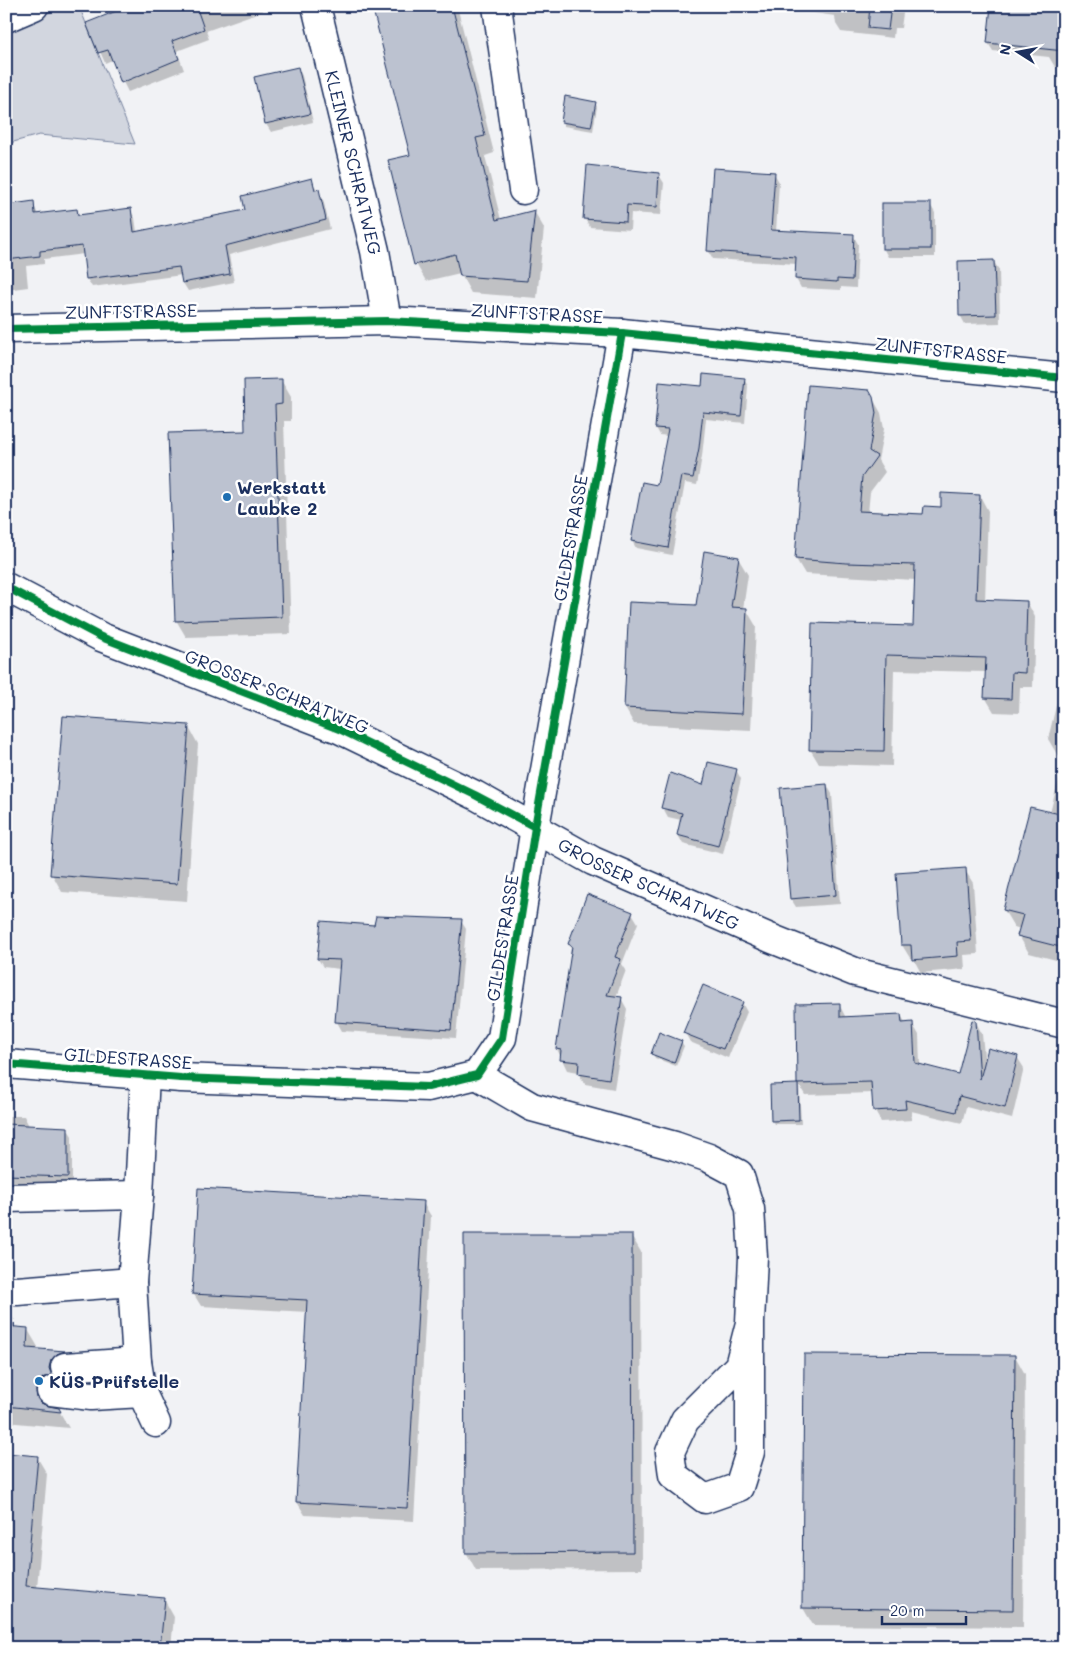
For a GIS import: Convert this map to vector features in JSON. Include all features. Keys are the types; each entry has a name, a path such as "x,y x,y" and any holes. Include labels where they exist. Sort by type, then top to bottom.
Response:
{"street":[{"path":"6,18 34,6"},
{"name":"KLEINER SCHRATWEG","path":"316,6 375,250 387,321"},
{"path":"497,6 524,190"},
{"name":"ZUNFTSTRASSE","path":"6,329 387,321 622,333 1064,378"},
{"name":"GILDESTRASSE","path":"6,1064 181,1078 428,1087 477,1074 502,1038 534,827 622,333"},
{"name":"GROSSER SCHRATWEG","path":"6,587 101,637 340,729 474,795 593,861 770,938 856,972 1064,1024"},
{"path":"477,1074 532,1107 675,1146 709,1158 739,1174 750,1209 753,1257 750,1323 750,1452 739,1488 705,1498 673,1475 670,1452 686,1420 739,1366 750,1323"},
{"name":"GILDESTRASSE","path":"145,1075 139,1196 132,1282 137,1362 142,1393 156,1423"},
{"path":"6,1198 139,1196"},
{"path":"6,1290 17,1291 132,1282"},
{"path":"65,1366 137,1362"},
{"path":"51,1391 91,1396 142,1393"}],"shaded area":[{"path":"65,6 79,6 135,144 39,135 6,144 6,30"}],"building":[{"path":"129,6 196,6 204,29 172,41 179,59 121,83 108,50 98,53 86,23"},
{"path":"372,6 452,6 485,136 476,138 496,220 535,210 527,281 460,276 455,254 414,265 388,160 410,155"},
{"path":"870,6 891,6 888,30 868,28"},
{"path":"991,6 1064,6 1064,51 987,43"},
{"path":"298,67 310,114 265,124 254,77"},
{"path":"565,96 596,102 591,127 561,122"},
{"path":"587,165 659,173 657,207 627,205 626,222 583,219"},
{"path":"713,168 775,172 771,230 854,234 852,280 837,279 837,282 795,279 796,257 707,251"},
{"path":"312,178 315,190 319,189 326,220 225,246 230,274 182,283 179,267 86,279 82,246 40,251 40,256 6,260 6,205 34,201 35,214 77,209 78,215 131,208 134,232 245,210 242,196"},
{"path":"882,203 931,203 931,249 882,249"},
{"path":"994,260 996,315 959,316 958,261"},
{"path":"703,374 745,378 741,416 703,412 693,478 681,476 668,548 631,541 642,482 657,485 668,429 655,428 659,382 702,386"},
{"path":"282,379 282,404 275,405 282,617 175,621 168,433 245,431 244,380"},
{"path":"808,385 869,390 873,397 876,413 869,451 877,456 862,477 859,511 923,514 924,506 941,507 941,493 980,495 976,599 1027,601 1025,673 1012,672 1011,699 984,698 986,658 886,655 884,751 809,750 812,623 913,626 915,565 795,559"},
{"path":"704,551 739,557 731,607 747,608 742,714 624,708 629,602 696,605"},
{"path":"63,716 189,725 177,884 50,875"},
{"path":"708,762 737,769 718,846 677,835 682,813 661,808 670,773 703,785"},
{"path":"827,784 836,895 790,899 780,788"},
{"path":"1030,807 1064,815 1064,948 1017,936 1023,915 1003,910"},
{"path":"966,868 971,941 957,942 958,956 912,960 911,945 901,945 896,873"},
{"path":"587,894 633,912 615,957 621,959 607,995 622,997 609,1079 578,1074 579,1062 560,1060 561,1050 556,1049 572,946 568,944"},
{"path":"376,916 462,919 451,1030 335,1022 340,960 317,959 321,921 374,925"},
{"path":"703,985 743,1002 723,1049 683,1033"},
{"path":"840,1003 840,1017 901,1014 902,1023 913,1022 915,1063 958,1074 972,1020 976,1021 980,1079 988,1048 1018,1056 1005,1108 959,1096 956,1112 905,1100 906,1109 873,1111 871,1082 797,1084 796,1004"},
{"path":"659,1032 682,1041 674,1063 651,1054"},
{"path":"798,1084 799,1120 771,1121 770,1085"},
{"path":"6,1124 68,1127 68,1177 6,1175"},
{"path":"198,1188 424,1201 407,1508 296,1502 307,1300 192,1294"},
{"path":"464,1234 632,1234 633,1552 465,1553"},
{"path":"6,1326 28,1328 27,1348 65,1351 57,1354 51,1360 49,1368 52,1376 44,1377 39,1381 36,1390 37,1398 41,1403 59,1408 61,1412 6,1406"},
{"path":"804,1354 1015,1355 1013,1610 802,1608"},
{"path":"6,1453 38,1456 26,1586 165,1598 160,1648 6,1648"}],"cycle path":[{"path":"6,329 387,321 622,333 1064,378"},
{"path":"6,1064 181,1078 428,1087 477,1075 502,1038 535,827 622,333"},
{"path":"6,587 101,637 339,729 475,795 535,827"}],"place":[{"name":"Werkstatt Laubke 2","path":"227,497"},
{"name":"KÜS Prüfstelle","path":"39,1381"}]}
